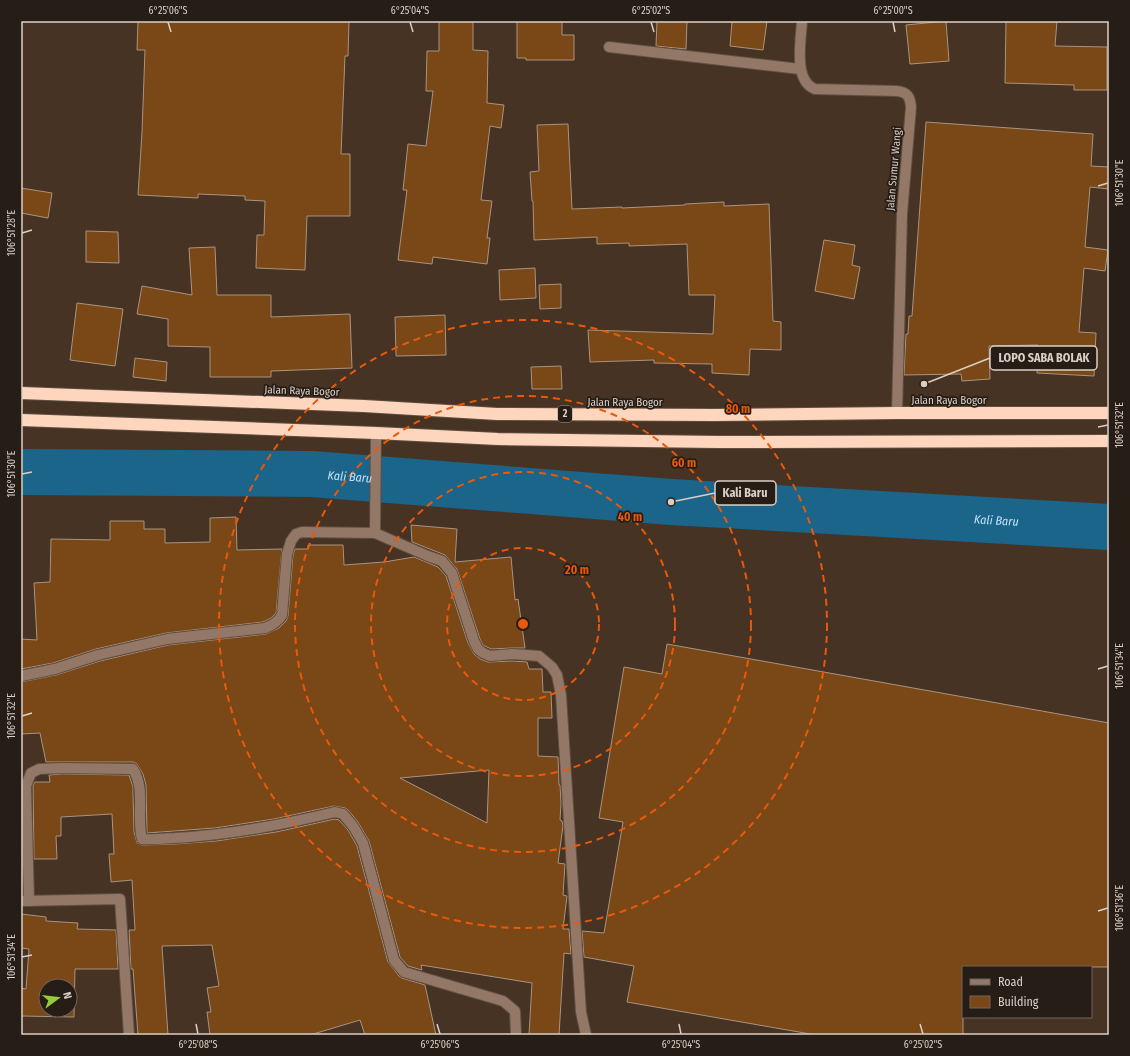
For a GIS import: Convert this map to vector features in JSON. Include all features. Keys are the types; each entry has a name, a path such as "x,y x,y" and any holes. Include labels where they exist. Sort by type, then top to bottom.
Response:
{"highway":[{"name":"Jalan Raya Bogor","path":"21,393 364,406 497,414 715,415 1109,413"},
{"path":"21,420 498,439 694,441 1109,441"}],"street":[{"path":"609,47 800,69 802,21"},
{"name":"Jalan Sumur Wangi","path":"800,69 806,83 811,88 896,91 903,92 910,99 911,107 902,214 897,413"},
{"path":"375,530 376,433"},
{"path":"21,676 55,669 98,655 167,639 272,626 277,623 282,615 287,554 291,541 296,534 302,532 375,530 428,556 442,561 452,573 474,641 482,653 490,656 512,654 539,656 552,667 557,675 561,695 581,1012 586,1035"},
{"path":"129,1035 120,899 25,901 26,786 31,774 39,770 82,768 133,769 139,788 142,840 196,837 268,827 335,812 343,814 353,826 363,843 394,960 404,972 504,1001 514,1011 516,1035"}],"building":[{"path":"138,21 349,21 348,56 345,56 341,154 350,154 350,216 307,216 305,270 256,268 257,235 264,235 265,201 245,200 245,196 198,194 198,198 138,195 145,50 137,50"},
{"path":"439,21 473,21 473,50 488,51 487,103 504,105 501,128 490,126 481,200 492,201 487,238 490,238 487,264 433,257 432,264 398,260 407,190 403,190 408,144 426,146 433,91 426,91 427,51 439,51"},
{"path":"517,21 562,21 562,35 574,35 574,60 526,60 526,58 517,58"},
{"path":"657,21 687,21 686,49 656,46"},
{"path":"732,21 767,21 763,50 730,46"},
{"path":"946,21 949,61 910,64 906,25"},
{"path":"1006,21 1057,21 1055,46 1107,47 1107,90 1074,90 1074,85 1005,83"},
{"path":"926,122 1093,134 1091,166 1109,167 1109,189 1090,187 1085,247 1108,250 1105,271 1084,268 1079,332 1096,333 1094,376 1037,373 1038,345 989,346 990,379 962,381 961,374 904,375 906,334 908,334 909,316 912,316"},
{"path":"568,124 572,209 622,208 724,202 724,206 769,204 773,321 781,322 781,350 750,349 749,375 712,373 712,364 654,363 654,360 590,362 588,330 713,334 715,295 689,295 687,244 629,246 629,243 597,244 597,237 534,240 533,201 530,172 539,171 537,125"},
{"path":"21,188 52,193 48,218 21,213"},
{"path":"86,231 118,232 119,263 86,262"},
{"path":"824,240 855,245 852,265 860,267 854,299 815,291"},
{"path":"215,247 217,295 271,295 271,317 350,314 352,368 271,371 271,377 210,377 210,347 168,346 168,319 137,314 142,286 192,295 189,248"},
{"path":"535,268 536,298 500,300 499,270"},
{"path":"561,284 561,308 540,309 539,285"},
{"path":"77,303 123,309 115,366 70,360"},
{"path":"445,315 446,355 396,356 395,317"},
{"path":"135,358 167,362 166,381 133,377"},
{"path":"561,366 562,389 532,389 531,367"},
{"path":"236,517 237,550 282,549 276,613 271,618 263,622 166,633 96,649 53,663 21,669 21,639 37,640 34,583 50,582 51,539 110,540 110,521 144,521 144,529 165,529 165,543 210,542 210,518"},
{"path":"411,525 457,529 455,562 511,557 515,600 518,599 525,648 491,649 483,645 457,569 445,555 412,542"},
{"path":"308,545 343,545 344,565 384,562 414,557 438,567 446,576 468,643 474,654 480,659 488,662 527,662 529,669 542,669 543,692 551,692 552,718 538,718 538,756 558,757 561,804 560,820 562,821 563,826 558,863 565,864 563,895 567,896 563,929 569,929 571,954 564,953 559,1035 529,1035 532,983 421,965 422,970 408,966 400,957 369,841 358,822 345,808 334,806 274,819 215,828 147,833 146,785 143,774 137,764 133,762 46,762 40,733 21,734 21,682 56,675 100,661 168,645 266,634 279,628 286,621 288,616 293,555 295,549 308,549","holes":["489,770 487,823 400,778"]},
{"path":"667,644 1109,723 1109,967 962,966 963,1035 816,1035 627,1002 634,966 584,957 582,931 604,933 623,822 599,818 624,667 662,674"},
{"path":"49,775 129,775 133,787 134,832 137,843 142,845 216,841 276,832 335,819 339,820 348,830 357,846 388,962 402,978 425,985 436,1035 365,1035 360,1020 310,1035 210,1035 207,1012 211,1012 207,988 219,986 212,945 162,946 168,1035 138,1035 133,969 131,969 129,930 135,930 132,880 111,882 109,854 114,854 112,814 61,817 61,836 56,836 57,859 34,859 33,785 35,782 50,782"},
{"path":"21,914 46,917 46,921 78,923 77,929 116,930 118,969 75,969 75,978 38,978 38,1016 21,1016 21,988 26,989 29,949 21,948"}],"waterway":[{"name":"Kali Baru","path":"21,472 312,474 671,502 1109,527"}],"place":[{"name":"LOPO SABA BOLAK","path":"924,384"},
{"name":"Kali Baru","path":"671,502"}]}
